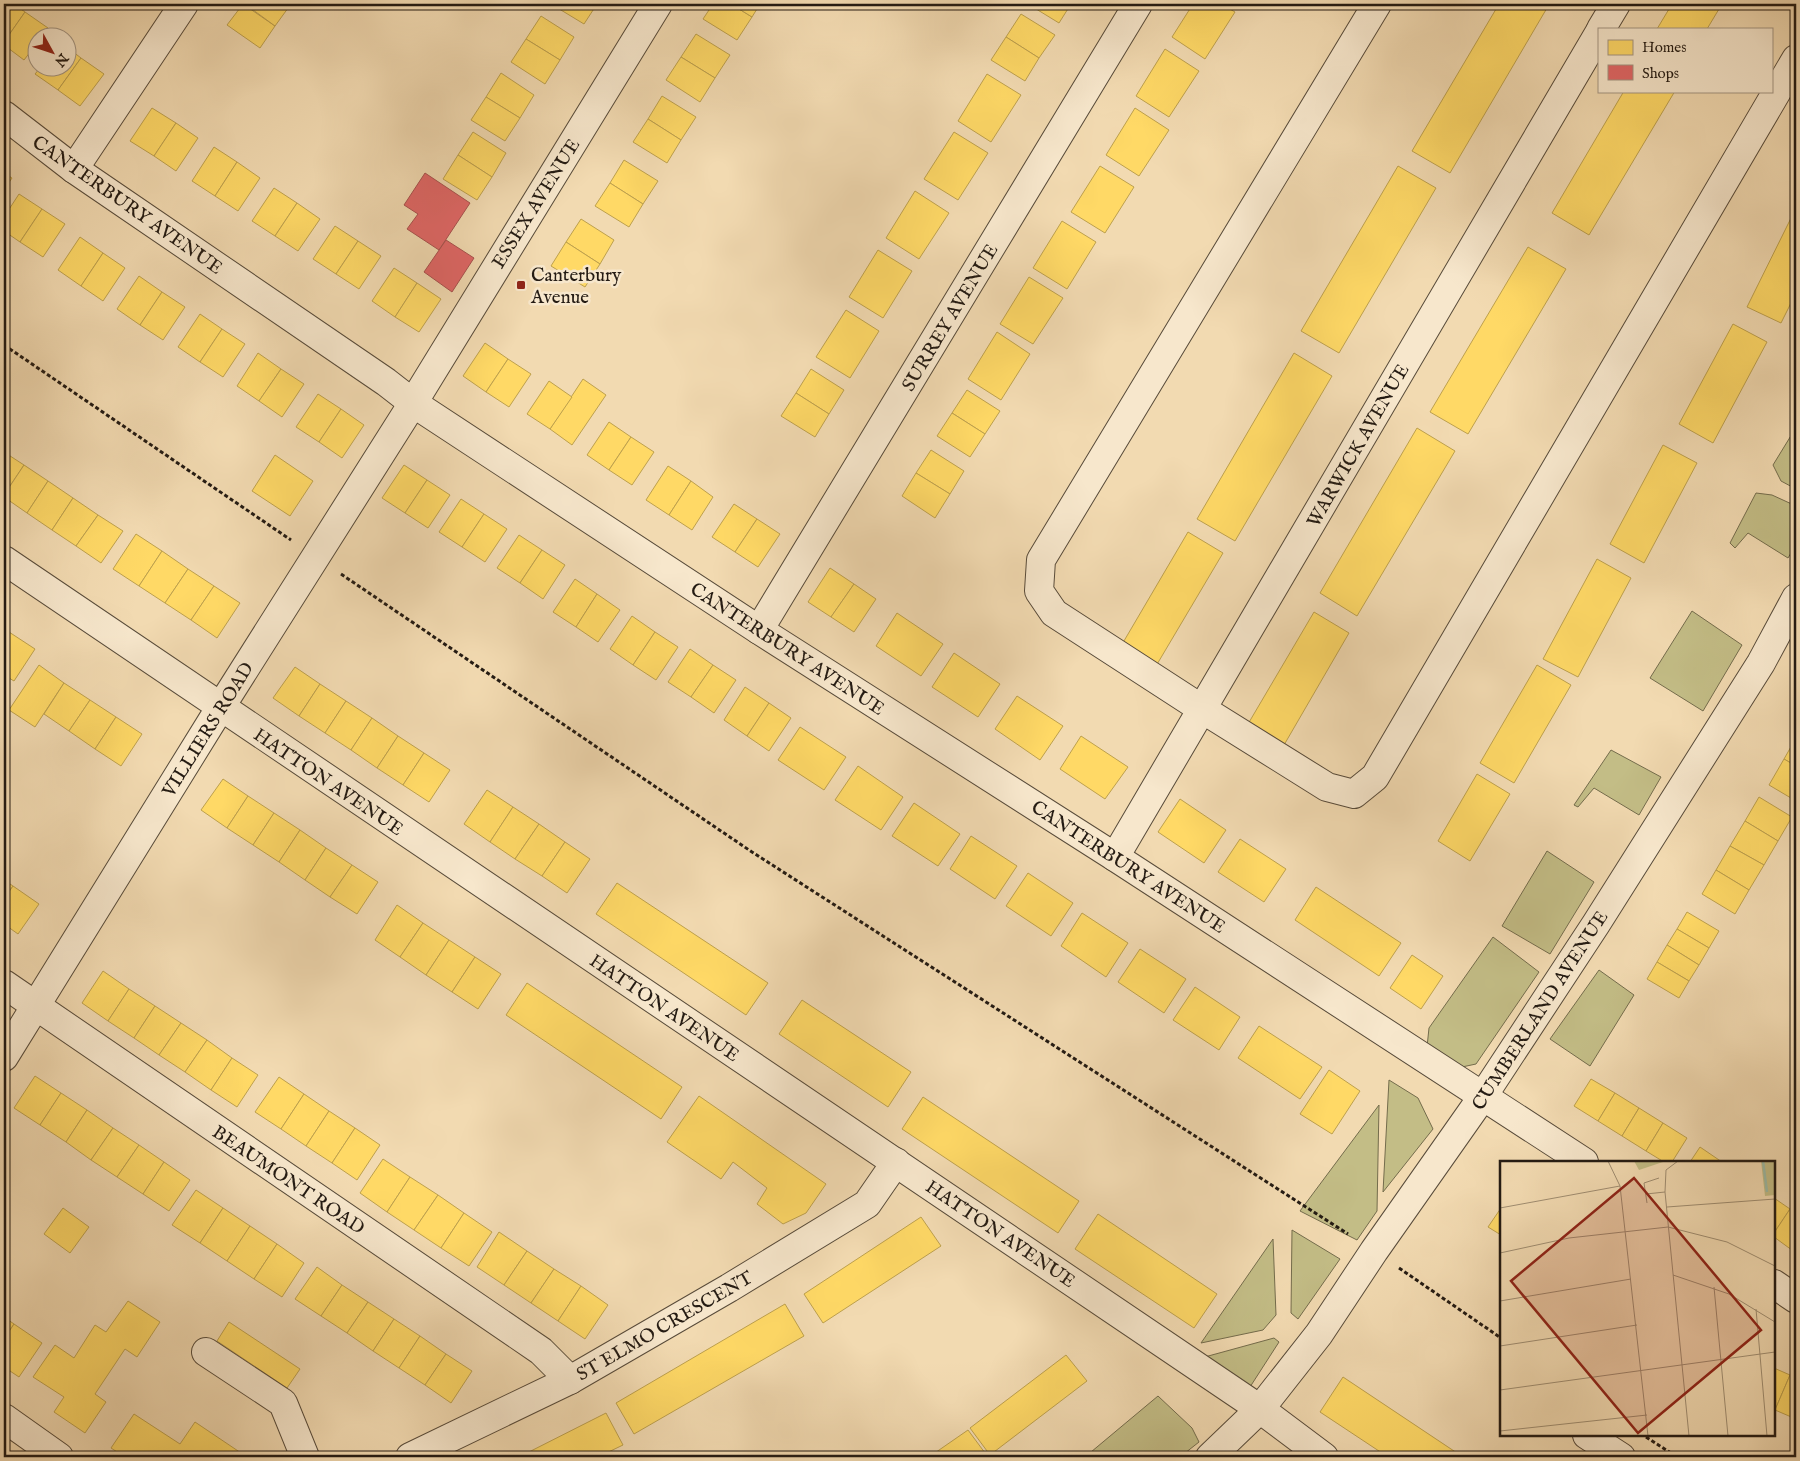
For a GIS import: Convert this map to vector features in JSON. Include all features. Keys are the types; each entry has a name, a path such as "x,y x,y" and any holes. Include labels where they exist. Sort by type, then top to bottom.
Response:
{"street":[{"path":"74,168 184,4"},
{"name":"ESSEX AVENUE","path":"413,403 658,4"},
{"name":"SURREY AVENUE","path":"759,630 1138,4"},
{"path":"1377,4 1041,560 1040,591 1054,614 1327,787 1354,794 1375,777 1796,59"},
{"path":"1602,28 1616,4"},
{"name":"WARWICK AVENUE","path":"1115,857 1598,35"},
{"name":"CANTERBURY AVENUE","path":"4,115 74,168 386,382 413,403 759,630 1115,857 1582,1161"},
{"name":"VILLIERS ROAD","path":"4,1057 220,708 413,403"},
{"name":"HATTON AVENUE","path":"4,560 220,708 1260,1409 1324,1457"},
{"name":"CUMBERLAND AVENUE","path":"1210,1457 1260,1409 1319,1334 1374,1251 1483,1096 1602,916 1756,671 1796,598"},
{"name":"BEAUMONT ROAD","path":"4,984 541,1351 570,1380"},
{"name":"ST ELMO CRESCENT","path":"410,1457 570,1380 729,1288 867,1204 896,1162"},
{"path":"1775,1285 1796,1298"},
{"path":"206,1352 283,1403 306,1457"},
{"path":"4,1418 60,1457"},
{"path":"1588,1436 1618,1457"}],"path":[{"path":"4,345 752,852 1374,1251 1500,1337"},
{"path":"1646,1436 1677,1457"}],"shaded area":[{"path":"1792,434 1796,436 1796,489 1781,481 1773,465"},
{"path":"1756,493 1772,495 1796,506 1796,545 1788,558 1748,533 1735,548 1730,543"},
{"path":"1692,611 1742,645 1703,711 1650,678"},
{"path":"1611,750 1661,777 1639,815 1594,788 1578,807 1574,805"},
{"path":"1547,851 1594,882 1550,954 1502,926"},
{"path":"1493,937 1539,972 1476,1064 1462,1067 1427,1047 1429,1028"},
{"path":"1599,970 1634,995 1590,1066 1550,1039"},
{"path":"1389,1080 1418,1098 1433,1129 1383,1192"},
{"path":"1379,1105 1377,1211 1357,1240 1300,1211"},
{"path":"1292,1230 1340,1259 1298,1319 1291,1313"},
{"path":"1273,1239 1276,1315 1263,1330 1201,1343"},
{"path":"1274,1338 1279,1342 1250,1387 1201,1358"},
{"path":"1158,1396 1192,1428 1199,1442 1180,1457 1096,1457 1091,1452"}],"building: Homes":[{"path":"4,4 14,4 25,12 4,42"},
{"path":"243,4 275,26 260,48 227,25"},
{"path":"245,4 291,4 275,26"},
{"path":"551,4 597,4 584,24"},
{"path":"713,4 731,4 752,17 737,40 703,19"},
{"path":"731,4 760,4 752,17"},
{"path":"1028,4 1071,4 1059,23"},
{"path":"1193,4 1221,4 1235,12 1205,59 1172,37"},
{"path":"1499,4 1540,4 1547,8 1450,173 1412,151"},
{"path":"1672,4 1722,4 1708,28 1658,28"},
{"path":"25,12 48,28 28,28 28,55 24,60 4,45 4,42"},
{"path":"1021,14 1055,35 1039,58 1006,37"},
{"path":"541,16 574,37 560,60 526,39"},
{"path":"696,34 730,55 715,78 681,57"},
{"path":"1006,37 1039,58 1025,81 991,60"},
{"path":"526,39 560,60 545,84 511,62"},
{"path":"1165,49 1199,71 1169,117 1136,96"},
{"path":"681,57 715,78 700,102 666,80"},
{"path":"81,58 104,74 80,106 58,90 67,78 78,78 78,62"},
{"path":"501,73 534,95 520,118 486,97"},
{"path":"987,74 1021,95 991,142 958,121"},
{"path":"41,78 67,78 58,90"},
{"path":"1623,92 1674,92 1589,235 1552,213"},
{"path":"662,96 696,117 681,140 648,119"},
{"path":"486,97 520,118 505,141 471,120"},
{"path":"152,108 176,123 154,156 130,141"},
{"path":"1135,108 1169,130 1139,176 1106,155"},
{"path":"648,119 681,140 667,163 633,142"},
{"path":"176,123 198,138 176,171 154,156"},
{"path":"473,132 506,153 492,177 458,155"},
{"path":"954,132 988,153 958,200 924,179"},
{"path":"214,147 237,162 215,196 192,181"},
{"path":"458,155 492,177 477,200 443,179"},
{"path":"624,160 658,181 643,204 610,183"},
{"path":"237,162 260,178 238,211 215,196"},
{"path":"1100,166 1134,187 1105,233 1071,212"},
{"path":"1398,166 1436,188 1339,353 1301,331"},
{"path":"4,173 12,178 4,190"},
{"path":"610,183 643,204 629,227 595,206"},
{"path":"274,188 297,203 275,236 252,221"},
{"path":"915,191 949,213 919,259 886,238"},
{"path":"19,194 42,209 20,242 4,231 4,217"},
{"path":"297,203 320,219 298,251 275,236"},
{"path":"1796,208 1796,293 1781,323 1747,307"},
{"path":"42,209 65,224 43,257 20,242"},
{"path":"581,219 614,240 600,264 566,242"},
{"path":"1062,221 1096,242 1067,289 1033,268"},
{"path":"335,226 358,241 336,274 313,259"},
{"path":"80,237 103,253 81,286 58,270"},
{"path":"358,241 381,256 359,289 336,274"},
{"path":"566,242 600,264 585,287 551,266"},
{"path":"1528,247 1566,269 1468,434 1430,412"},
{"path":"878,250 912,271 883,318 849,297"},
{"path":"103,253 125,268 103,301 81,286"},
{"path":"394,268 417,283 395,317 372,301"},
{"path":"139,276 162,292 140,325 117,309"},
{"path":"1029,277 1063,298 1033,344 1000,324"},
{"path":"417,283 441,299 419,332 395,317"},
{"path":"162,292 185,307 163,340 140,325"},
{"path":"846,310 879,331 850,378 816,357"},
{"path":"200,314 222,329 200,362 178,347"},
{"path":"1733,324 1767,342 1713,443 1679,424"},
{"path":"222,329 245,344 223,377 200,362"},
{"path":"997,332 1030,354 1001,400 968,379"},
{"path":"485,343 508,359 486,392 463,376"},
{"path":"258,353 281,369 259,401 237,386"},
{"path":"1294,353 1332,376 1235,541 1197,519"},
{"path":"508,359 531,374 509,407 486,392"},
{"path":"281,369 304,384 282,417 259,401"},
{"path":"811,369 844,390 829,414 796,393"},
{"path":"583,379 606,395 572,445 550,429"},
{"path":"549,381 572,397 550,429 527,414"},
{"path":"967,390 1000,411 985,434 952,413"},
{"path":"796,393 829,414 815,437 781,416"},
{"path":"318,394 341,409 319,442 296,427"},
{"path":"341,409 364,425 342,458 319,442"},
{"path":"952,413 985,434 970,457 937,436"},
{"path":"609,422 631,437 609,470 587,455"},
{"path":"1417,428 1455,451 1357,616 1320,593"},
{"path":"631,437 654,452 632,485 609,470"},
{"path":"1663,445 1697,463 1644,563 1610,544"},
{"path":"931,450 964,471 950,494 916,473"},
{"path":"4,452 24,465 4,495"},
{"path":"275,455 313,481 290,516 252,491"},
{"path":"24,465 48,481 27,513 4,497"},
{"path":"404,465 427,480 405,513 382,498"},
{"path":"668,466 691,481 669,515 646,500"},
{"path":"916,473 950,494 935,518 902,496"},
{"path":"427,480 450,495 428,528 405,513"},
{"path":"48,481 73,498 52,530 27,513"},
{"path":"691,481 713,497 692,530 669,515"},
{"path":"73,498 98,515 76,546 52,530"},
{"path":"461,499 484,514 462,547 439,532"},
{"path":"734,504 757,519 735,552 712,537"},
{"path":"484,514 507,529 485,562 462,547"},
{"path":"98,515 123,531 101,563 76,546"},
{"path":"757,519 780,534 758,567 735,552"},
{"path":"1188,532 1223,553 1156,666 1121,646"},
{"path":"136,534 162,551 139,586 113,569"},
{"path":"519,535 542,550 520,583 497,568"},
{"path":"542,550 565,565 543,599 520,583"},
{"path":"162,551 188,569 165,603 139,586"},
{"path":"1597,559 1631,578 1578,677 1543,659"},
{"path":"830,568 854,584 831,617 808,602"},
{"path":"188,569 214,586 191,620 165,603"},
{"path":"575,579 597,594 576,627 553,612"},
{"path":"854,584 876,599 854,632 831,617"},
{"path":"214,586 240,603 217,638 191,620"},
{"path":"597,594 620,610 598,642 576,627"},
{"path":"1314,612 1349,633 1284,745 1248,724"},
{"path":"897,613 943,644 921,676 876,646"},
{"path":"632,616 655,632 633,665 610,649"},
{"path":"4,629 9,632 4,640"},
{"path":"9,632 35,649 14,681 4,675 4,640"},
{"path":"655,632 678,647 656,680 633,665"},
{"path":"690,649 713,665 691,697 668,682"},
{"path":"954,653 1000,684 978,717 932,687"},
{"path":"39,665 64,683 35,727 9,710"},
{"path":"713,665 736,680 714,713 691,697"},
{"path":"1537,665 1571,685 1514,783 1480,763"},
{"path":"295,667 320,684 299,716 273,698"},
{"path":"64,683 90,700 69,731 44,714"},
{"path":"320,684 346,701 325,733 299,716"},
{"path":"745,687 769,703 747,736 724,720"},
{"path":"1017,696 1063,726 1040,760 995,729"},
{"path":"90,700 116,717 95,749 69,731"},
{"path":"346,701 372,718 351,750 325,733"},
{"path":"769,703 791,718 769,751 747,736"},
{"path":"116,717 142,734 121,766 95,749"},
{"path":"372,718 398,736 377,768 351,750"},
{"path":"800,727 846,757 824,790 778,760"},
{"path":"398,736 424,753 403,785 377,768"},
{"path":"1081,736 1128,767 1105,799 1060,769"},
{"path":"1796,738 1796,766 1784,759"},
{"path":"424,753 450,770 429,802 403,785"},
{"path":"1784,759 1796,766 1796,801 1769,785"},
{"path":"858,766 903,797 881,830 835,800"},
{"path":"1477,774 1510,794 1470,861 1438,841"},
{"path":"223,779 248,796 227,828 201,810"},
{"path":"487,790 513,807 490,842 464,824"},
{"path":"248,796 274,813 253,845 227,828"},
{"path":"1759,797 1792,817 1778,841 1745,821"},
{"path":"1180,799 1226,830 1204,863 1158,832"},
{"path":"914,803 960,834 938,866 892,836"},
{"path":"513,807 539,824 515,859 490,842"},
{"path":"274,813 300,830 279,862 253,845"},
{"path":"1745,821 1778,841 1764,865 1730,846"},
{"path":"539,824 565,842 542,876 515,859"},
{"path":"300,830 326,848 305,880 279,862"},
{"path":"971,836 1017,866 995,899 950,869"},
{"path":"1240,839 1286,869 1264,902 1218,872"},
{"path":"565,842 590,859 567,893 542,876"},
{"path":"1730,846 1764,865 1749,890 1716,870"},
{"path":"326,848 352,865 330,897 305,880"},
{"path":"352,865 378,882 357,914 330,897"},
{"path":"1716,870 1749,890 1735,914 1702,894"},
{"path":"1028,873 1073,903 1051,936 1006,906"},
{"path":"4,880 13,886 4,899"},
{"path":"617,883 768,983 746,1015 596,914"},
{"path":"13,886 39,904 18,934 4,924 4,899"},
{"path":"1316,887 1401,943 1379,976 1295,920"},
{"path":"397,905 423,923 400,957 375,940"},
{"path":"1687,912 1719,931 1709,948 1677,929"},
{"path":"1082,913 1128,943 1106,977 1061,946"},
{"path":"423,923 449,940 426,975 400,957"},
{"path":"1677,929 1709,948 1699,965 1667,945"},
{"path":"449,940 475,957 452,992 426,975"},
{"path":"1667,945 1699,965 1689,981 1657,962"},
{"path":"1140,949 1186,979 1164,1013 1118,982"},
{"path":"1412,955 1443,976 1421,1009 1390,988"},
{"path":"475,957 501,974 478,1009 452,992"},
{"path":"1657,962 1689,981 1679,998 1647,979"},
{"path":"103,971 129,989 108,1021 82,1003"},
{"path":"527,983 682,1087 661,1119 506,1015"},
{"path":"1195,987 1240,1017 1219,1050 1173,1020"},
{"path":"129,989 155,1006 134,1038 108,1021"},
{"path":"802,1000 911,1072 888,1107 779,1034"},
{"path":"155,1006 181,1023 159,1055 134,1038"},
{"path":"181,1023 207,1040 185,1072 159,1055"},
{"path":"1259,1026 1322,1067 1300,1099 1238,1058"},
{"path":"207,1040 232,1058 211,1090 185,1072"},
{"path":"232,1058 258,1075 237,1107 211,1090"},
{"path":"1329,1070 1360,1091 1332,1134 1300,1114"},
{"path":"35,1076 61,1093 40,1125 14,1108"},
{"path":"279,1077 304,1094 281,1129 255,1112"},
{"path":"1591,1079 1615,1093 1598,1121 1574,1106"},
{"path":"61,1093 87,1110 66,1142 40,1125"},
{"path":"1615,1093 1639,1108 1622,1136 1598,1121"},
{"path":"304,1094 329,1111 306,1146 281,1129"},
{"path":"699,1096 826,1184 806,1213 783,1224 757,1204 767,1188 733,1162 721,1179 667,1142"},
{"path":"923,1097 1079,1201 1058,1233 902,1129"},
{"path":"1639,1108 1663,1123 1646,1151 1622,1136"},
{"path":"87,1110 113,1128 91,1160 66,1142"},
{"path":"329,1111 355,1128 332,1163 306,1146"},
{"path":"1663,1123 1687,1138 1673,1161 1662,1161 1646,1151"},
{"path":"113,1128 139,1145 117,1177 91,1160"},
{"path":"355,1128 380,1145 357,1180 332,1163"},
{"path":"139,1145 164,1162 143,1194 117,1177"},
{"path":"1700,1147 1721,1161 1691,1161"},
{"path":"383,1159 410,1177 387,1212 360,1193"},
{"path":"164,1162 190,1180 169,1211 143,1194"},
{"path":"410,1177 438,1195 414,1230 387,1212"},
{"path":"196,1190 223,1208 200,1243 172,1225"},
{"path":"438,1195 464,1213 441,1248 414,1230"},
{"path":"1775,1199 1790,1209 1775,1232"},
{"path":"63,1208 89,1227 70,1253 44,1234"},
{"path":"223,1208 250,1226 227,1261 200,1243"},
{"path":"1500,1209 1500,1234 1488,1227"},
{"path":"1790,1209 1796,1213 1796,1253 1775,1238 1775,1232"},
{"path":"464,1213 492,1232 469,1266 441,1248"},
{"path":"1098,1214 1217,1294 1194,1328 1075,1249"},
{"path":"921,1217 941,1246 823,1323 804,1294"},
{"path":"250,1226 277,1244 254,1279 227,1261"},
{"path":"499,1232 527,1251 504,1285 477,1267"},
{"path":"277,1244 304,1263 282,1297 254,1279"},
{"path":"527,1251 554,1269 531,1303 504,1285"},
{"path":"317,1267 342,1285 321,1316 295,1299"},
{"path":"554,1269 581,1286 558,1321 531,1303"},
{"path":"342,1285 368,1302 347,1333 321,1316"},
{"path":"581,1286 608,1305 585,1339 558,1321"},
{"path":"128,1301 160,1322 137,1357 125,1349 95,1394 106,1402 85,1433 54,1412 64,1397 33,1377 55,1345 74,1358 95,1325 106,1332"},
{"path":"368,1302 394,1319 373,1351 347,1333"},
{"path":"785,1304 804,1336 634,1434 616,1403"},
{"path":"4,1317 14,1324 4,1339"},
{"path":"394,1319 420,1336 399,1368 373,1351"},
{"path":"229,1322 300,1369 287,1388 217,1341"},
{"path":"14,1324 42,1343 19,1377 4,1367 4,1339"},
{"path":"420,1336 446,1354 425,1385 399,1368"},
{"path":"446,1354 472,1371 451,1403 425,1385"},
{"path":"1066,1355 1087,1381 990,1455 970,1428"},
{"path":"1775,1368 1790,1375 1775,1410"},
{"path":"1790,1375 1796,1377 1796,1419 1775,1410"},
{"path":"1343,1377 1463,1457 1388,1457 1320,1412"},
{"path":"606,1413 623,1445 598,1457 519,1457"},
{"path":"134,1414 180,1444 195,1422 247,1457 125,1457 111,1448"},
{"path":"968,1430 988,1457 929,1457"}],"building: Shops":[{"path":"425,173 470,203 439,250 407,229 418,214 404,205"},
{"path":"446,240 474,258 452,292 424,272"}],"place":[{"name":"Canterbury Avenue","path":"521,285"}]}
